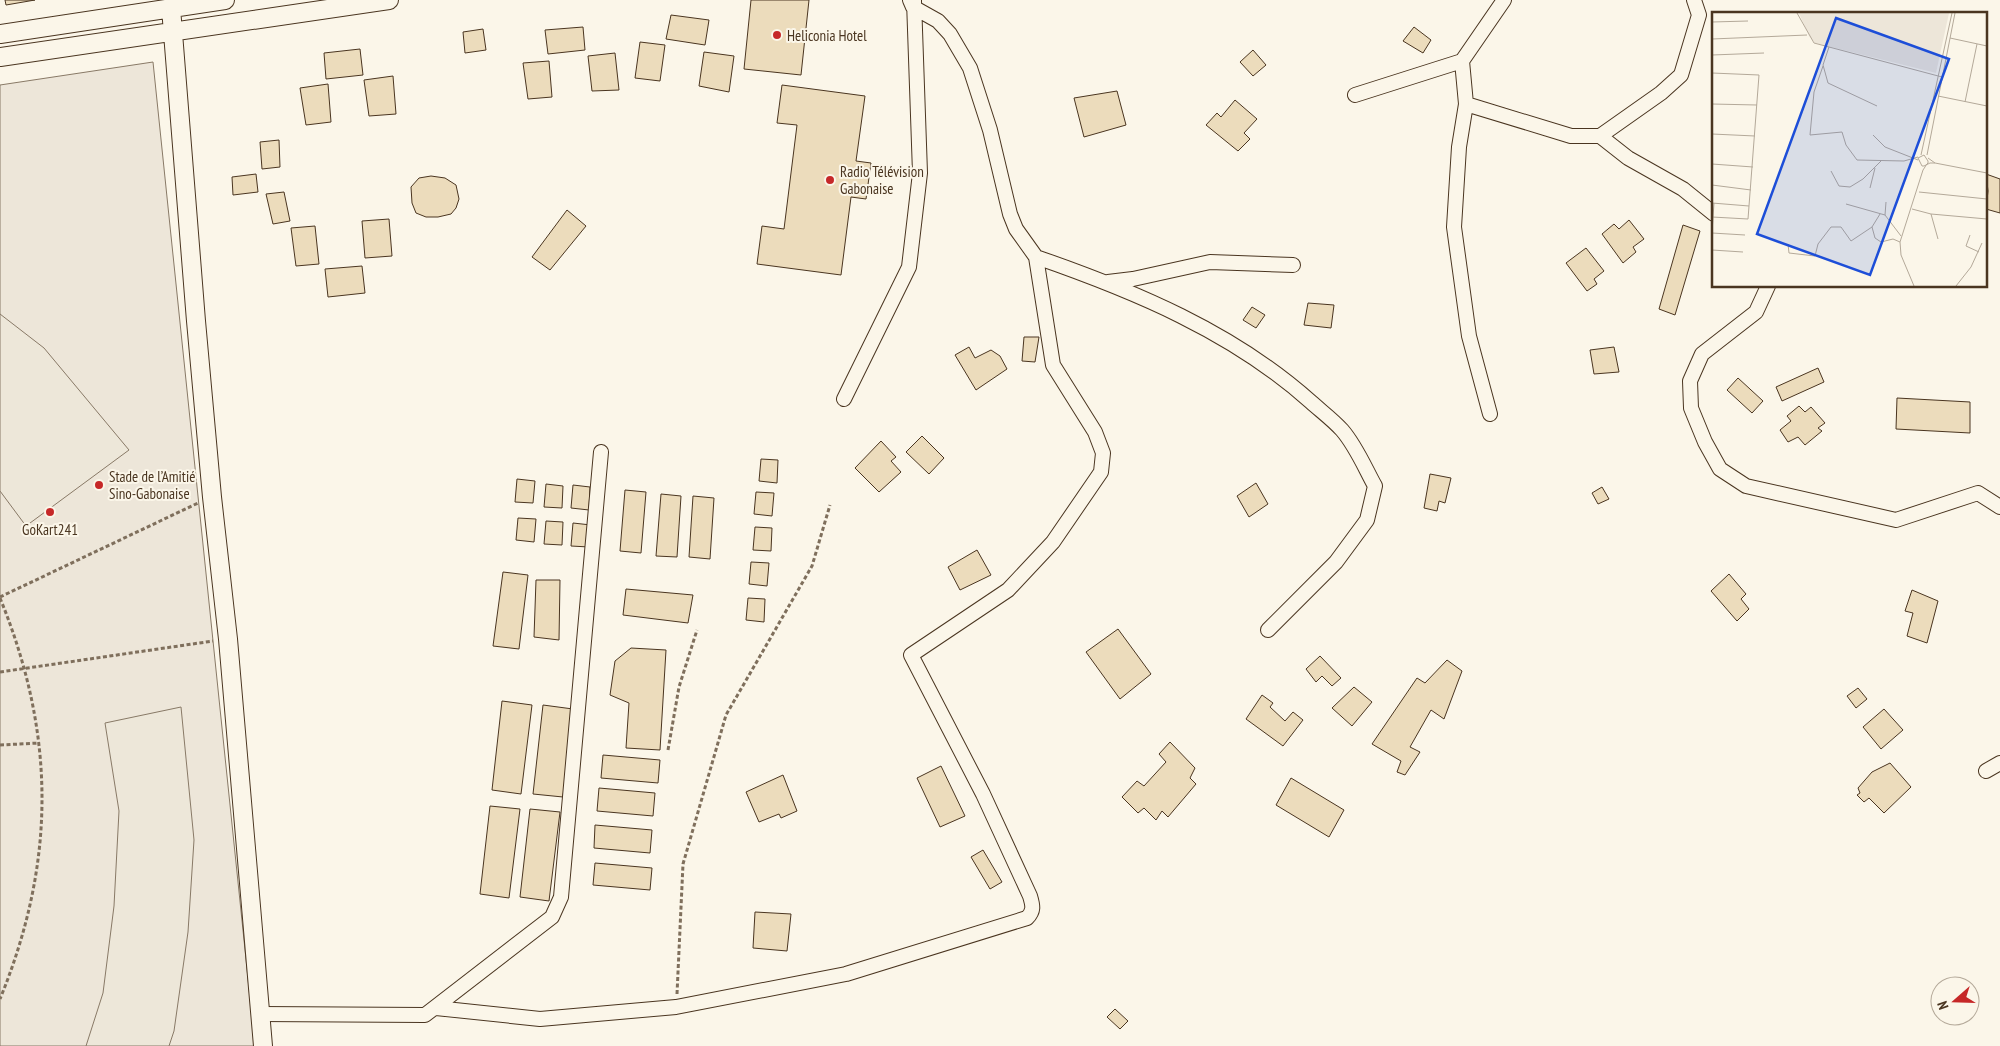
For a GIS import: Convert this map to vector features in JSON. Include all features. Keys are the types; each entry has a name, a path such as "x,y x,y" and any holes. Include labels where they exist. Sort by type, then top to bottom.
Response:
{"street":[{"path":"0,34 225,0"},
{"path":"0,57 389,0"},
{"path":"1355,95 1462,61 1504,0"},
{"path":"1466,104 1571,136 1600,136 1661,93 1681,75 1699,15 1694,0"},
{"path":"436,1008 540,1019 676,1007 846,974 1027,918 1033,912 1030,896 983,794 911,656 1008,590 1053,542 1102,472 1103,453 1095,432 1053,365 1036,257 1016,229 1010,214 990,130 970,68 950,34 938,21 913,2"},
{"path":"844,399 909,267 920,173 913,2"},
{"path":"171,8 212,496 228,639 263,1046"},
{"path":"1462,61 1466,104 1459,147 1454,227 1468,336 1490,414"},
{"path":"1600,136 1628,158 1683,189 1712,212"},
{"path":"1036,257 1107,282 1184,317 1238,346 1294,387 1342,430 1375,486 1367,520 1336,562 1268,630"},
{"path":"1107,282 1133,279 1210,262 1293,265"},
{"path":"1767,288 1756,312 1702,354 1690,382 1691,408 1704,442 1720,469 1746,486 1896,520 1978,493 2000,507"},
{"path":"260,1014 425,1015 552,917 561,897 601,452"},
{"path":"1986,771 2000,763"}],"path":[{"path":"0,1000 16,961 32,904 41,845 43,786 37,726 25,668 14,632 0,597 212,496"},
{"path":"676,1007 683,864 726,715 812,566 830,505"},
{"path":"668,750 679,686 697,630"},
{"path":"0,672 228,639"},
{"path":"0,745 39,743"}],"shaded area":[{"name":"Stade de l’Amitié Sino-Gabonaise","path":"153,62 255,1046 0,1046 0,85"},
{"path":"0,314 44,348 129,450 26,526 0,491"},
{"path":"181,707 194,840 188,932 174,1031 169,1046 86,1046 103,993 114,906 119,811 105,723"}],"building":[{"path":"5,0 35,0 6,5"},
{"name":"Heliconia Hotel","path":"751,0 809,0 801,75 744,69"},
{"path":"671,15 709,20 705,45 666,39"},
{"path":"583,27 585,50 548,54 545,30"},
{"path":"1414,27 1431,40 1423,53 1403,41"},
{"path":"483,29 486,50 465,53 463,32"},
{"path":"640,42 665,45 660,81 635,78"},
{"path":"360,49 363,75 326,79 324,53"},
{"path":"1253,50 1266,65 1253,76 1240,62"},
{"path":"704,52 734,56 729,92 699,86"},
{"path":"615,53 619,90 592,91 588,56"},
{"path":"549,61 552,97 528,99 523,63"},
{"path":"393,76 396,114 369,116 364,80"},
{"path":"328,84 331,122 306,125 300,88"},
{"name":"Radio Télévision Gabonaise","path":"782,85 865,96 856,161 871,163 866,199 851,197 841,275 757,264 762,226 784,229 797,125 777,123"},
{"path":"1117,91 1126,125 1084,137 1074,98"},
{"path":"1235,100 1257,119 1244,133 1250,139 1238,151 1206,125 1217,113 1221,117"},
{"path":"279,140 280,167 262,169 260,142"},
{"path":"256,174 258,192 233,195 232,177"},
{"path":"1988,175 2000,179 2000,213 1988,210"},
{"path":"431,176 445,178 456,185 459,199 456,208 451,214 426,217 416,213 412,203 411,187 419,178"},
{"path":"284,192 290,221 273,224 266,194"},
{"path":"567,210 586,226 550,270 532,257"},
{"path":"389,219 392,256 365,258 362,221"},
{"path":"1629,220 1644,239 1633,247 1636,252 1623,263 1602,234 1614,224 1619,229"},
{"path":"1683,225 1700,231 1675,315 1659,309"},
{"path":"315,226 319,264 296,266 291,228"},
{"path":"1586,248 1604,271 1594,279 1597,284 1587,291 1566,263"},
{"path":"362,266 365,293 328,297 325,269"},
{"path":"1308,303 1334,305 1331,328 1304,325"},
{"path":"1252,307 1265,315 1256,328 1243,320"},
{"path":"1024,337 1039,337 1035,362 1022,361"},
{"path":"969,347 975,358 991,350 1000,356 1007,369 976,390 955,355"},
{"path":"1614,347 1619,372 1594,374 1590,350"},
{"path":"1818,368 1824,382 1782,401 1776,387"},
{"path":"1738,378 1763,401 1752,413 1727,390"},
{"path":"1897,398 1970,402 1970,433 1896,429"},
{"path":"1799,406 1805,412 1811,407 1825,423 1818,428 1822,431 1805,445 1798,437 1788,442 1780,430 1791,421 1787,416"},
{"path":"922,436 944,458 929,474 906,452"},
{"path":"881,441 896,457 891,461 901,472 879,492 855,468"},
{"path":"761,459 778,460 777,483 759,481"},
{"path":"1430,474 1451,478 1445,503 1439,501 1437,511 1424,508"},
{"path":"517,479 535,481 533,503 515,502"},
{"path":"1256,483 1268,504 1249,517 1237,496"},
{"path":"546,484 563,486 562,508 544,507"},
{"path":"573,485 590,487 589,510 571,508"},
{"path":"1602,487 1609,499 1598,504 1592,493"},
{"path":"625,490 646,492 641,553 620,551"},
{"path":"756,492 774,493 772,516 754,514"},
{"path":"661,494 681,496 677,557 656,556"},
{"path":"693,496 714,498 710,559 689,557"},
{"path":"518,518 536,519 534,542 516,540"},
{"path":"546,521 563,522 562,545 544,544"},
{"path":"573,523 591,525 589,547 571,546"},
{"path":"755,527 772,528 771,551 753,550"},
{"path":"977,550 991,575 960,590 948,567"},
{"path":"751,562 769,563 767,586 749,584"},
{"path":"503,572 528,575 519,649 493,646"},
{"path":"1729,574 1746,594 1741,599 1749,609 1737,621 1711,591"},
{"path":"536,580 560,580 559,640 534,637"},
{"path":"626,589 693,595 688,623 623,615"},
{"path":"1912,590 1938,601 1927,643 1907,636 1913,613 1905,611"},
{"path":"748,598 765,599 764,622 746,620"},
{"path":"1118,629 1151,674 1120,699 1086,652"},
{"path":"631,648 666,650 660,750 626,748 629,703 610,695 615,661"},
{"path":"1320,656 1341,678 1332,686 1322,676 1316,682 1306,669"},
{"path":"1447,660 1462,671 1444,719 1431,710 1410,747 1420,752 1405,775 1397,772 1401,761 1372,744 1417,678 1425,683"},
{"path":"1354,687 1372,702 1352,726 1332,708"},
{"path":"1858,688 1867,699 1856,708 1847,696"},
{"path":"1262,695 1273,703 1270,707 1285,721 1293,712 1303,720 1283,746 1246,719"},
{"path":"502,701 532,705 521,794 492,790"},
{"path":"543,705 573,709 563,797 533,794"},
{"path":"1884,709 1903,730 1881,749 1863,727"},
{"path":"1170,742 1195,768 1190,778 1196,784 1168,817 1162,811 1156,820 1144,808 1138,813 1122,797 1137,781 1144,786 1166,762 1159,754"},
{"path":"603,755 660,760 658,783 601,778"},
{"path":"1890,763 1911,787 1884,813 1869,798 1864,802 1857,795 1860,793 1858,788 1872,772"},
{"path":"941,766 965,816 940,827 917,778"},
{"path":"783,775 797,811 781,818 779,814 759,822 746,792"},
{"path":"1291,778 1344,810 1329,837 1276,805"},
{"path":"599,788 655,793 653,816 597,811"},
{"path":"490,806 520,809 509,898 480,894"},
{"path":"530,809 560,812 549,901 520,897"},
{"path":"595,825 652,830 650,853 594,848"},
{"path":"983,850 1002,882 990,889 971,857"},
{"path":"595,863 652,868 650,890 593,885"},
{"path":"755,912 791,914 787,951 753,948"},
{"path":"1115,1009 1128,1021 1120,1029 1107,1017"}],"place":[{"name":"Heliconia Hotel","path":"777,35"},
{"name":"Radio Télévision Gabonaise","path":"830,180"},
{"name":"Stade de l’Amitié Sino-Gabonaise","path":"99,485"},
{"name":"GoKart241","path":"50,512"}]}
